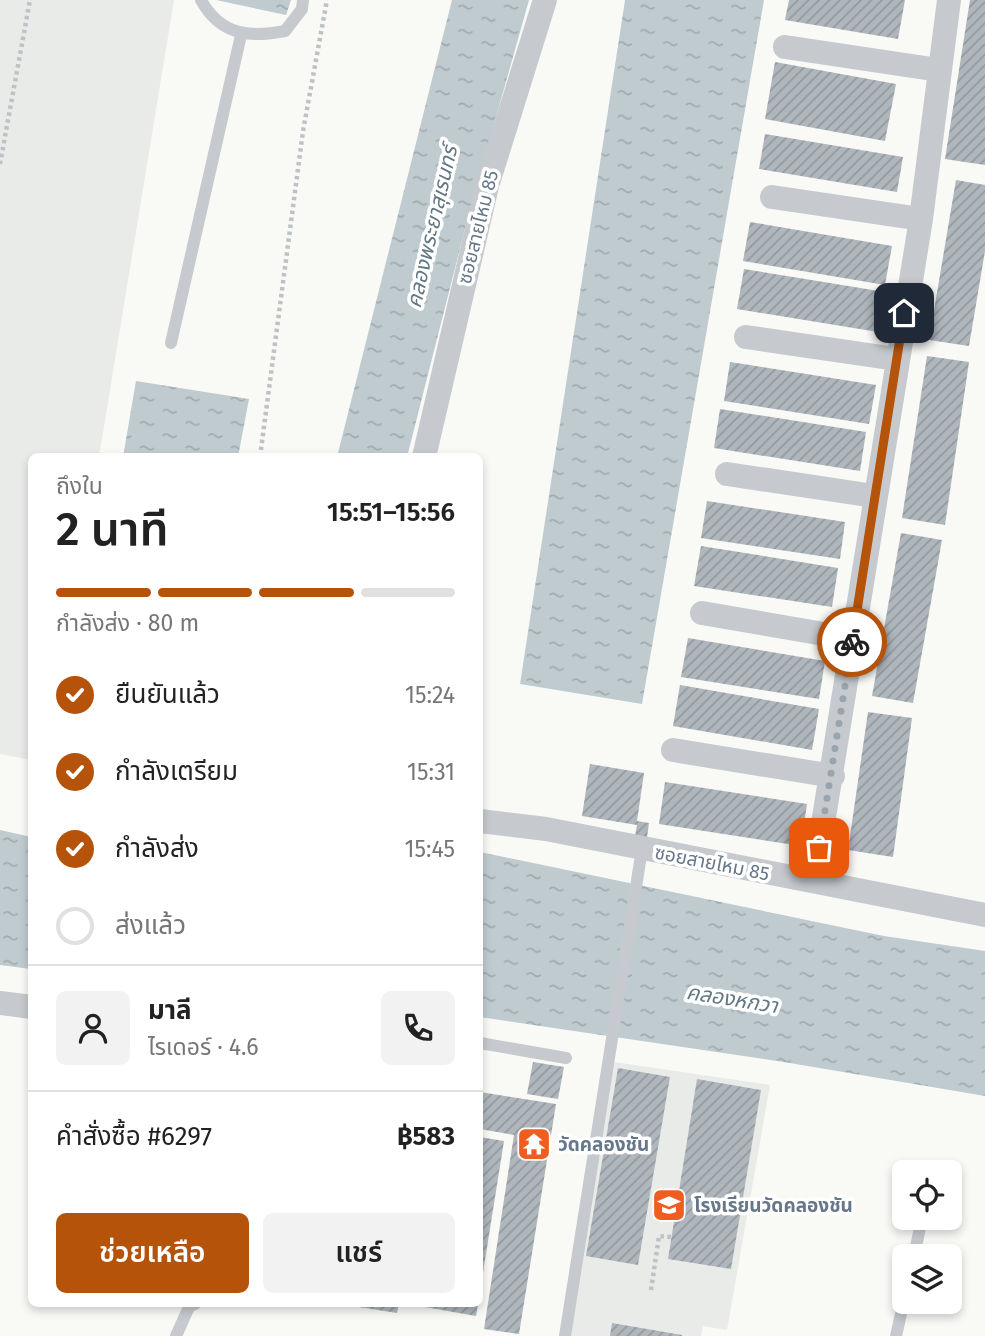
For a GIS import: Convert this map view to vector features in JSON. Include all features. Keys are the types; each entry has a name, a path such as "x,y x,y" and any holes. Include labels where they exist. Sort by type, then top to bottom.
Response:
{"street":[{"name":"ซอยสายไหม 85","path":"425,453 487,186 545,0"},
{"path":"819,848 833,776 874,496 920,219 949,0"},
{"path":"785,47 939,70"},
{"path":"772,197 920,219"},
{"path":"746,337 896,359"},
{"path":"727,474 874,496"},
{"path":"702,612 853,639"},
{"path":"673,750 833,776"},
{"name":"ซอยสายไหม 85","path":"483,821 546,829 640,861 985,915"},
{"path":"0,1003 28,1006"}],"lane":[{"path":"201,0 215,21 241,36 285,31 302,9 303,0"},
{"path":"171,343 241,36"},
{"path":"565,1336 640,861"},
{"path":"483,1043 566,1058"},
{"path":"176,1336 189,1307"},
{"path":"896,1336 901,1314"}],"path":[{"path":"0,164 30,0"},
{"path":"261,453 303,131 327,0"},
{"path":"651,1290 659,1236 671,1237"}],"shaded area":[{"path":"0,0 174,0 100,453 28,453 28,759 0,754"},
{"name":"โรงเรียนวัดคลองชัน","path":"614,1062 770,1085 727,1330 703,1326 701,1336 568,1336"}],"water":[{"path":"216,0 291,0 286,15"},
{"name":"คลองพระยาสุเรนทร์","path":"452,0 529,0 468,217 408,453 338,453"},
{"path":"625,0 764,0 642,704 520,684"},
{"path":"136,381 249,399 239,453 124,453"},
{"path":"0,830 28,836 28,969 0,965"},
{"name":"คลองหกวา","path":"483,853 884,936 985,951 985,1096 784,1062 483,1017"}],"building":[{"path":"789,0 905,0 898,39 785,20"},
{"path":"970,0 985,0 985,165 945,159"},
{"path":"775,62 896,84 885,141 765,119"},
{"path":"765,134 903,157 897,192 759,169"},
{"path":"956,180 985,185 985,251 969,346 929,340"},
{"path":"750,222 892,246 885,285 743,261"},
{"path":"744,269 885,292 878,332 737,309"},
{"path":"927,356 969,362 945,525 902,518"},
{"path":"730,362 876,385 869,424 724,401"},
{"path":"720,409 866,432 860,471 714,448"},
{"path":"707,501 845,522 840,559 701,538"},
{"path":"901,533 942,540 913,703 872,696"},
{"path":"701,546 838,568 832,607 694,586"},
{"path":"688,638 825,661 819,699 681,677"},
{"path":"680,685 819,709 812,750 673,726"},
{"path":"868,712 912,718 893,857 848,850"},
{"path":"590,764 644,773 637,821 649,823 647,838 635,836 637,825 582,816"},
{"path":"665,782 807,804 801,846 659,824"},
{"path":"533,1062 564,1067 558,1099 527,1094"},
{"path":"618,1068 670,1077 638,1265 586,1256"},
{"path":"697,1079 761,1090 731,1269 668,1259"},
{"path":"483,1092 556,1104 519,1334 484,1329 514,1135 483,1130"},
{"path":"483,1138 504,1141 483,1272"},
{"path":"359,1307 398,1307 397,1313"},
{"path":"425,1307 478,1307 476,1316"},
{"path":"612,1323 682,1335 682,1336 610,1336"}],"way so far":[{"path":"819,848 833,776 852,642"}],"place":[{"name":"วัดคลองชัน","path":"534,1144"},
{"name":"โรงเรียนวัดคลองชัน","path":"669,1205"}],"route":[{"path":"852,642 904,313"}]}
